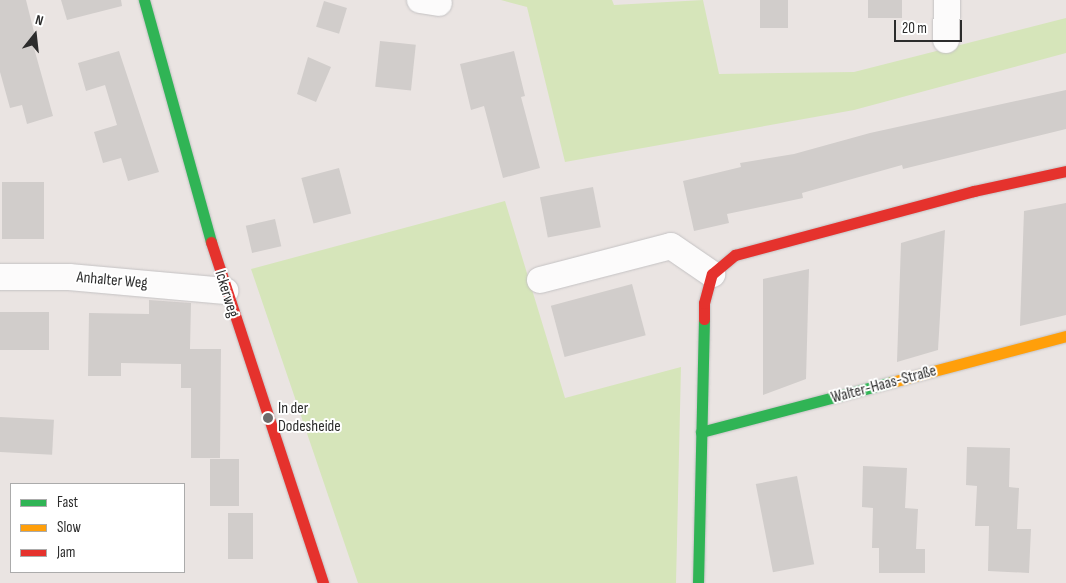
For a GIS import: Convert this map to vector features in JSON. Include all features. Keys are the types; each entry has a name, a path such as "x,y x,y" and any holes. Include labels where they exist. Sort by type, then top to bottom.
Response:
{"street":[{"name":"Ickerweg","path":"144,0 225,291 323,583"},
{"path":"946,40 947,0"},
{"path":"698,583 704,303 712,274 736,255 964,193 1066,170"},
{"path":"540,280 671,246 712,274"},
{"name":"Anhalter Weg","path":"0,277 69,278 225,291"},
{"name":"Walter-Haas-Straße","path":"702,432 1066,336"}],"green space":[{"path":"501,0 612,0 614,5 703,0 719,74 854,72 1066,18 1066,53 854,110 565,162 527,7"},
{"path":"505,201 565,398 681,367 676,583 358,583 251,269"}],"building":[{"path":"0,0 26,0 36,40 32,41 53,116 27,124 22,105 10,108 0,72"},
{"path":"61,0 121,0 122,6 67,20"},
{"path":"760,0 788,0 788,28 760,28"},
{"path":"868,0 902,0 902,18 868,18"},
{"path":"324,1 347,8 339,34 316,27"},
{"path":"380,41 416,45 411,91 375,87"},
{"path":"119,51 159,172 128,181 121,158 103,163 94,132 117,125 105,85 86,91 78,63"},
{"path":"514,51 525,96 521,97 540,168 503,178 484,106 471,110 460,64"},
{"path":"308,57 331,67 316,102 297,94"},
{"path":"1066,90 1066,129 903,169 902,165 802,193 803,198 727,214 729,223 694,231 683,181 741,167 740,163 794,154 870,133"},
{"path":"339,168 351,213 313,223 301,178"},
{"path":"2,182 44,182 44,239 2,239"},
{"path":"593,187 601,227 548,238 540,197"},
{"path":"1066,203 1066,315 1020,326 1024,211"},
{"path":"275,219 281,246 252,253 246,226"},
{"path":"945,230 938,350 897,362 901,243"},
{"path":"809,269 806,379 763,395 763,279"},
{"path":"632,284 646,335 565,357 551,306"},
{"path":"149,300 191,303 190,349 221,349 220,458 191,458 191,388 181,388 181,364 121,363 121,376 88,376 89,313 149,314"},
{"path":"0,312 49,312 49,350 0,350"},
{"path":"0,417 54,420 52,455 0,452"},
{"path":"967,447 1010,448 1009,487 1019,488 1017,529 1031,529 1029,573 988,571 989,526 975,526 977,486 966,485"},
{"path":"210,459 239,459 239,506 210,506"},
{"path":"863,466 907,468 905,508 918,509 916,549 925,549 925,573 879,573 879,548 872,548 873,508 862,507"},
{"path":"797,476 814,564 773,572 756,484"},
{"path":"228,513 253,513 253,559 228,559"}],"traffic: fast":[{"path":"144,0 211,242"},
{"path":"698,583 704,319"},
{"path":"701,432 892,382"}],"traffic: slow":[{"path":"892,382 1066,336"}],"traffic: jam":[{"path":"704,319 704,303 712,274 735,255 974,191 1066,171"},
{"path":"211,242 323,583"}],"place":[{"name":"In der Dodesheide","path":"268,418"}]}
